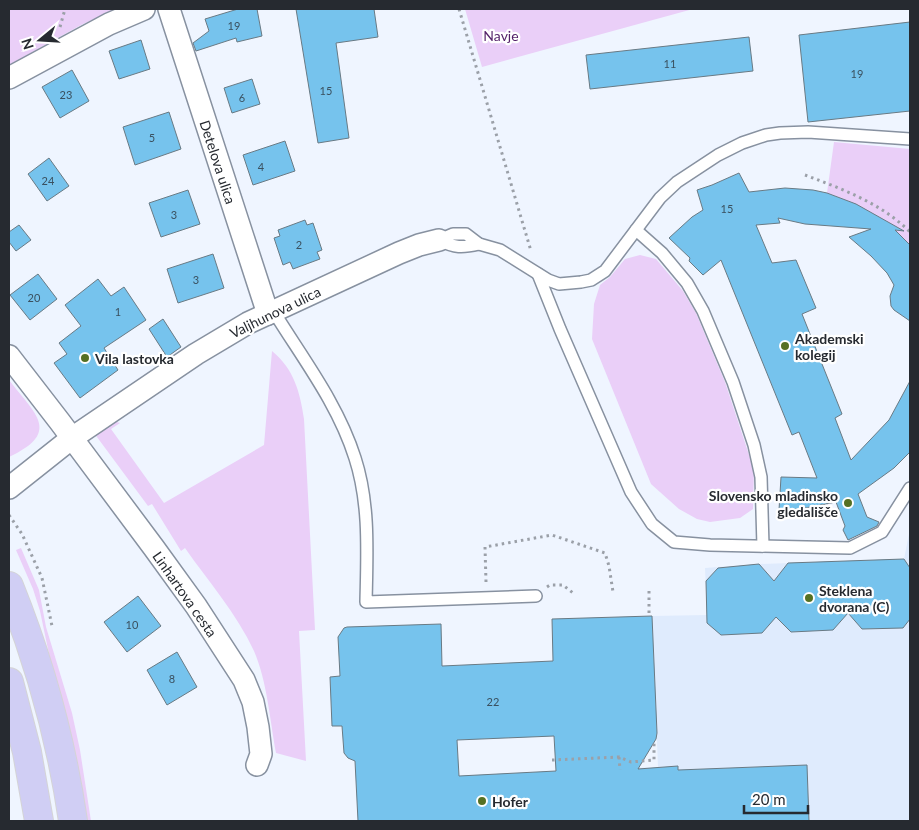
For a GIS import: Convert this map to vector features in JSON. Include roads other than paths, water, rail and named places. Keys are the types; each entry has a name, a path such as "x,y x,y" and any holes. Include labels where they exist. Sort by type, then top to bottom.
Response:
{"main road":[{"path":"9,586 30,640 56,728 74,821"},
{"path":"9,682 27,752 39,821"}],"street":[{"path":"9,78 109,24 144,9"},
{"name":"Detelova ulica","path":"169,9 271,313"},
{"name":"Valjhunova ulica","path":"72,438 196,354 248,322 399,253 439,240"},
{"name":"Linhartova cesta","path":"9,356 196,606 244,680 253,702 258,727 261,754 257,765"},
{"path":"9,488 72,438"}],"lane":[{"path":"439,240 452,246 464,247 479,244 500,250 548,280 559,284 591,280 605,271 660,198 677,182 718,155 755,138 780,133 808,132 910,139"},
{"path":"636,230 662,253 687,283 703,310 733,382 754,445 762,477 763,546"},
{"path":"538,274 560,329 632,492 652,524 674,542 850,548 882,532 910,488"},
{"path":"271,313 331,402 356,459 365,508 368,542 366,602 536,596"}],"place":[{"name":"Akademski kolegij","path":"785,346"},
{"name":"Vila lastovka","path":"85,358"},
{"name":"Slovensko mladinsko gledališče","path":"848,503"},
{"name":"Steklena dvorana (C)","path":"809,598"},
{"name":"Hofer","path":"482,801"}],"park label":[{"name":"Navje","path":"501,35"}]}
